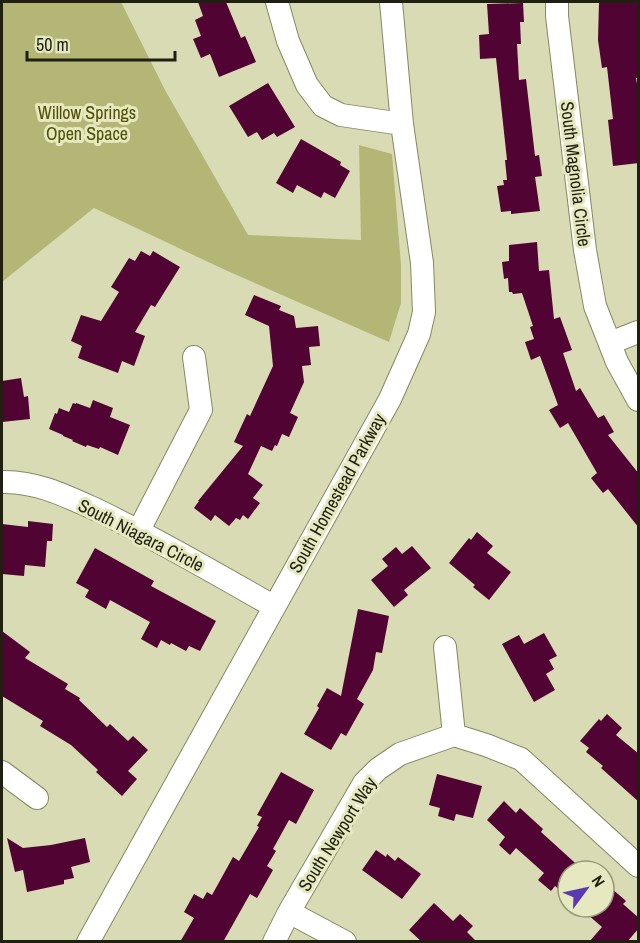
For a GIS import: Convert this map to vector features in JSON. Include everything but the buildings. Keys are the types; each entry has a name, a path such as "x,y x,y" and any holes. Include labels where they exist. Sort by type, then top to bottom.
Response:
{"street":[{"path":"277,2 288,41 307,85 323,106 341,115 402,124"},
{"name":"South Homestead Parkway","path":"87,942 390,399 419,334 424,312 422,263 402,124 391,2"},
{"name":"South Magnolia Circle","path":"557,2 569,123 585,250 595,306 617,362 639,400"},
{"path":"610,343 639,332"},
{"path":"139,530 201,410 194,357"},
{"name":"South Niagara Circle","path":"2,482 35,484 57,492 139,530 273,606"},
{"path":"445,647 454,735 521,759 639,866"},
{"name":"South Newport Way","path":"274,942 364,783 378,769 400,754 454,735"},
{"path":"2,772 38,798"},
{"path":"289,912 345,942"}],"green space":[{"name":"Willow Springs Open Space","path":"2,2 121,2 165,90 248,235 361,240 359,145 392,154 401,265 401,303 389,342 223,269 94,208 2,282"}]}
